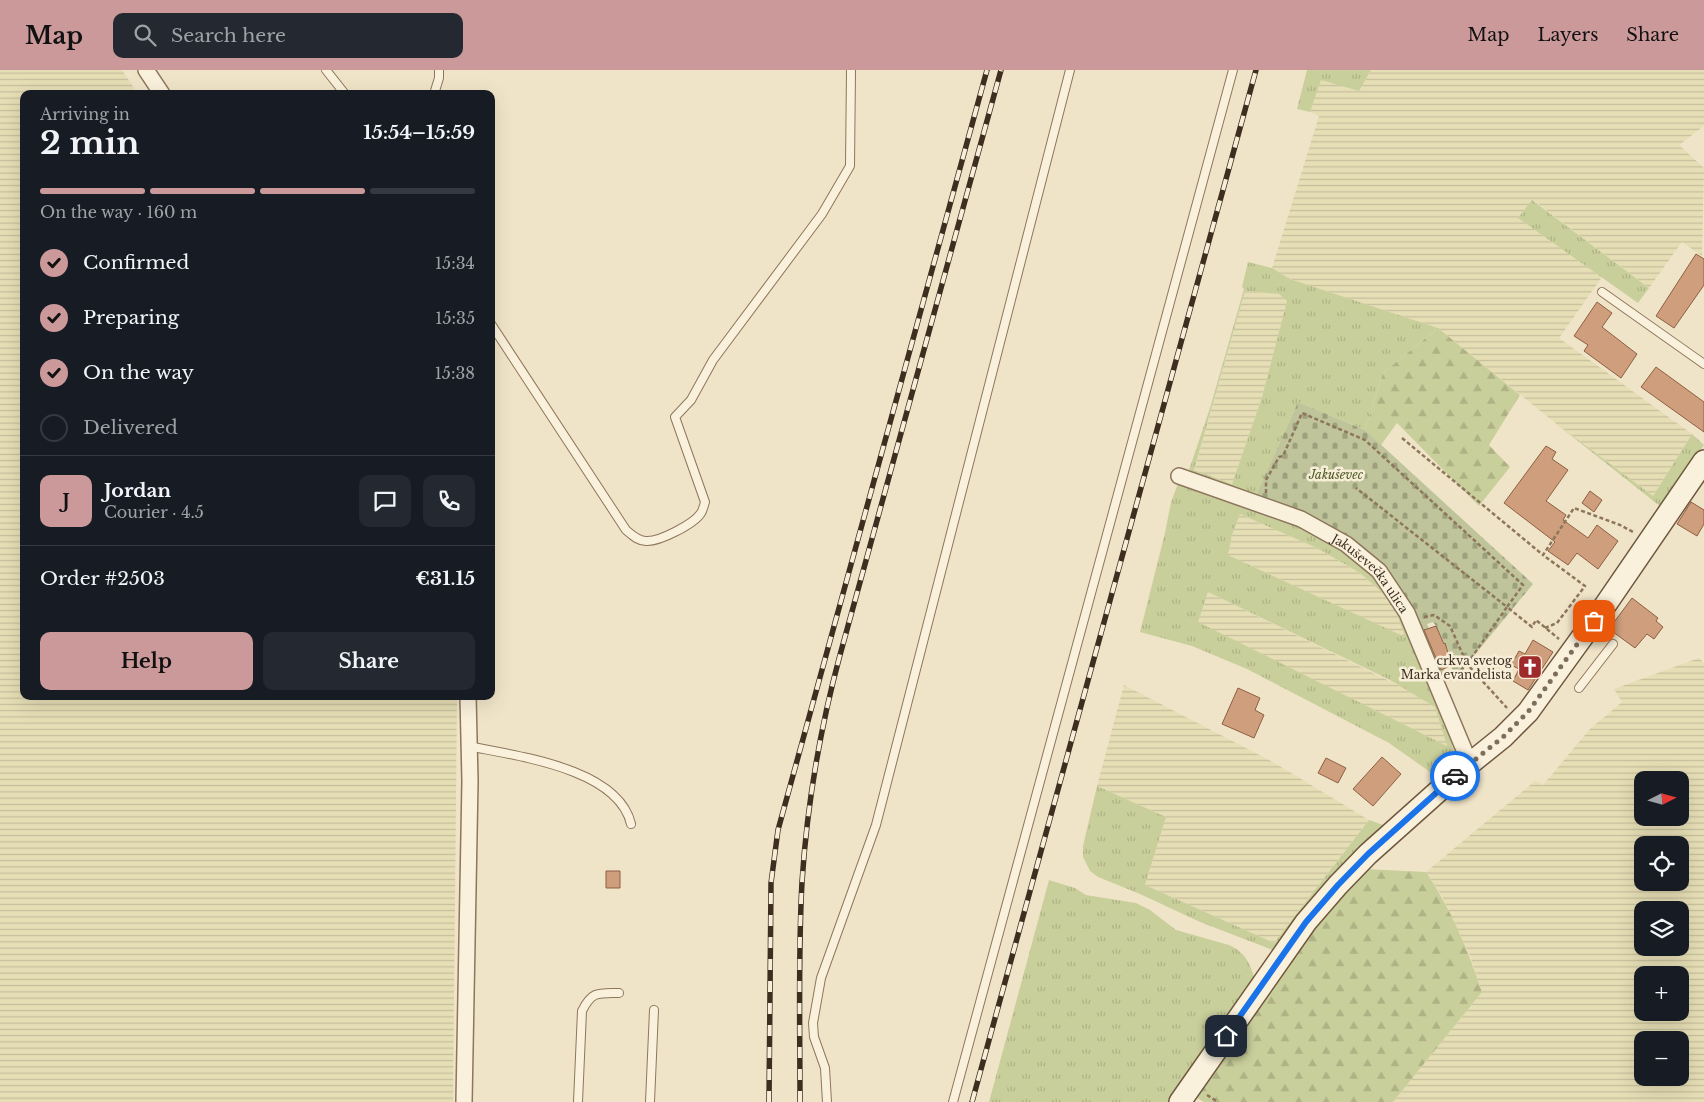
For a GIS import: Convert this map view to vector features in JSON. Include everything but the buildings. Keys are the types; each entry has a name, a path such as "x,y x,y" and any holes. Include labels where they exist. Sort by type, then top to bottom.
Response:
{"main road":[{"path":"1180,1102 1306,922 1368,854 1503,737 1528,712 1704,461"}],"street":[{"path":"146,70 159,90"},
{"name":"Jakuševečka ulica","path":"1179,476 1301,519 1329,533 1361,554 1379,571 1414,620 1470,764"},
{"path":"464,1102 470,780 468,700"}],"lane":[{"path":"326,70 342,90"},
{"path":"436,90 440,78 439,70"},
{"path":"495,330 626,530 636,538 645,541 656,540 694,520 702,512 705,502 675,417 691,400 712,360 822,214 843,180 850,166 851,70"},
{"path":"828,1102 824,1068 814,1037 813,1023 822,978 876,825 1070,70"},
{"path":"953,1102 1233,70"},
{"path":"1602,292 1704,364"},
{"path":"1579,688 1613,644"},
{"path":"468,746 562,767 614,796 628,810 631,824"},
{"path":"578,1102 582,1011 587,1000 593,994 619,993"},
{"path":"650,1102 654,1010"}],"path":[{"path":"1266,494 1266,480 1279,457 1283,456 1302,413 1366,440 1524,586 1460,672 1448,677 1442,673"},
{"path":"1402,438 1543,555 1585,586 1557,623 1545,628"},
{"path":"1356,488 1532,626 1536,620 1566,644"},
{"path":"1543,555 1574,508 1620,524 1642,538"},
{"path":"1414,620 1434,615 1450,626 1467,664 1512,713"}],"shaded area":[{"path":"0,70 122,70 135,90 20,90 20,700 457,700 453,1102 0,1102"},
{"path":"1371,70 1704,70 1704,126 1679,145 1704,168 1702,256 1682,242 1649,288 1533,200 1518,218 1602,277 1559,338 1692,434 1653,496 1554,422 1438,328 1290,279 1272,268 1319,116 1310,112 1321,79 1359,91"},
{"path":"1245,291 1279,294 1287,301 1262,397 1232,484 1194,471"},
{"path":"1240,514 1317,548 1360,573 1393,602 1406,638 1228,555 1232,535"},
{"path":"1208,592 1414,693 1435,707 1447,746 1197,622"},
{"path":"1699,658 1704,663 1704,1102 1393,1102 1482,992 1470,956 1442,896 1426,872 1535,781 1543,785 1590,729 1622,702 1614,689"},
{"path":"1124,685 1273,762 1369,820 1274,943 1145,885 1166,817 1097,786"}],"green space":[{"path":"1307,70 1371,70 1359,91 1321,80 1310,112 1297,109"},
{"path":"1532,200 1649,288 1638,303 1518,218"},
{"path":"1248,262 1272,268 1290,279 1438,328 1383,373 1365,430 1298,402 1256,495 1224,488 1188,473 1210,408 1244,289 1242,287","holes":["1245,291 1279,294 1287,301 1262,397 1232,484 1194,470"]},
{"path":"1438,328 1520,395 1489,445 1510,467 1479,506 1397,423 1381,445 1365,430 1383,373"},
{"name":"Jakuševec","path":"1298,402 1365,430 1533,584 1454,680 1446,681 1438,672 1444,669 1446,673 1452,670 1450,654 1436,626 1433,622 1427,624 1429,629 1422,631 1389,577 1256,495"},
{"path":"1554,422 1653,496 1692,434 1704,445 1661,507"},
{"path":"1179,481 1278,512 1338,543 1390,590 1456,744 1452,745 1455,756 1433,774 1389,743 1247,669 1192,646 1140,632 1171,502","holes":["1240,514 1317,548 1360,573 1393,602 1405,637 1228,555 1232,535","1208,592 1390,680 1435,707 1447,746 1198,622"]},
{"path":"1097,786 1166,817 1145,885 1274,943 1369,820 1389,827 1278,952 1200,922 1098,877 1090,871 1083,857 1083,846"},
{"path":"1365,869 1426,872 1458,930 1482,992 1393,1102 1204,1102 1192,1095 1282,967"},
{"path":"1049,880 1075,888 1086,895 1136,903 1150,910 1176,930 1235,948 1247,961 1256,983 1172,1102 989,1102"}],"railway":[{"path":"769,1102 771,883 778,830 987,70"},
{"path":"800,1102 802,882 807,824 826,711 1001,70"},
{"path":"972,1102 1256,70"}],"way so far":[{"path":"1455,776 1503,737 1528,712 1594,621"}],"place":[{"name":"crkva svetog Marka evanđelista","path":"1530,667"}],"route":[{"path":"1226,1036 1306,922 1338,885 1368,854 1455,776"}]}
